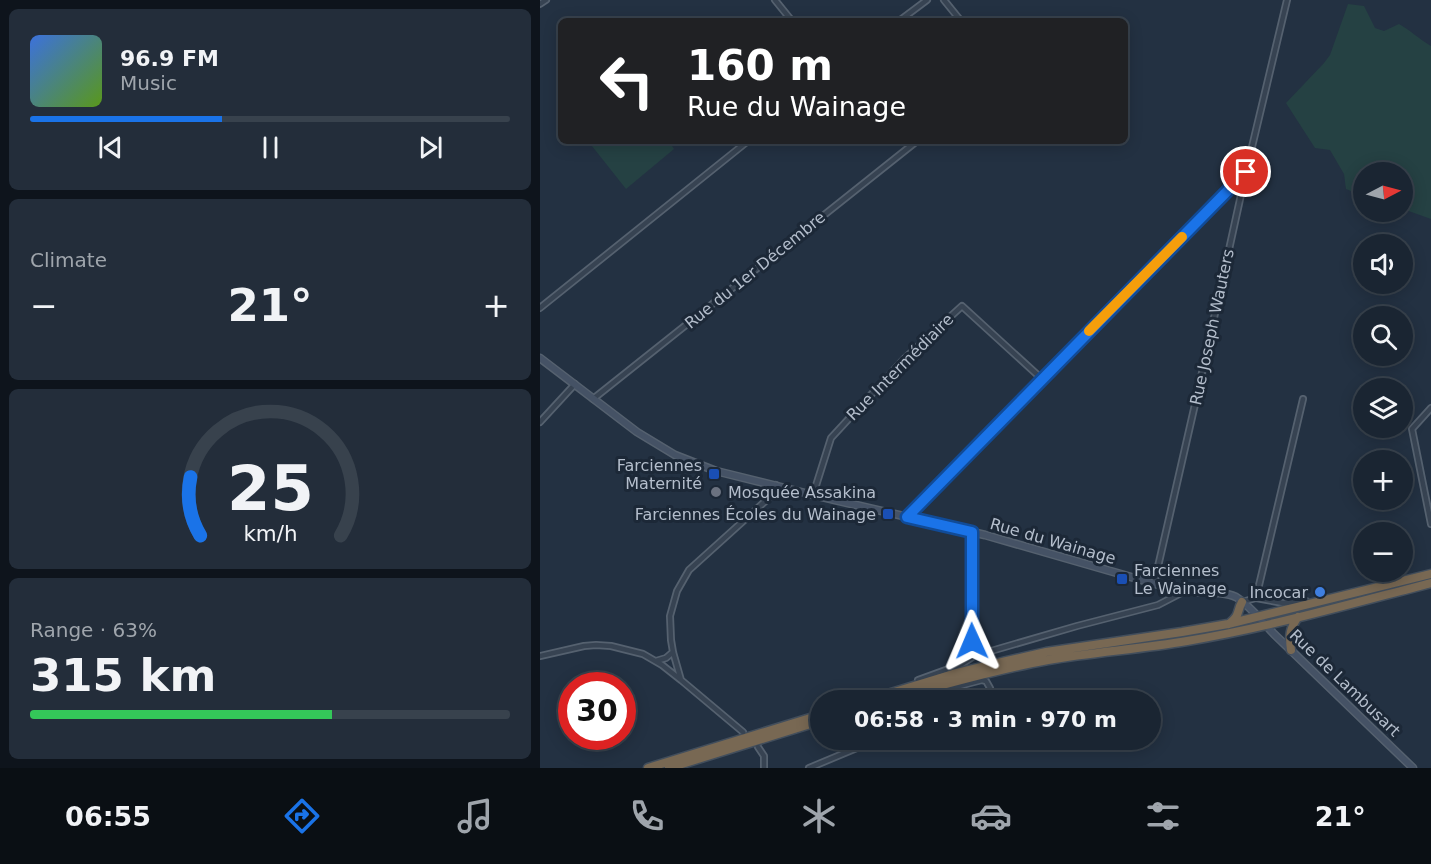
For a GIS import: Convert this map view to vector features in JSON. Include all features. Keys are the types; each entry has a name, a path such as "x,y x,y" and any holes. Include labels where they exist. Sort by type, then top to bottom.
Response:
{"highway":[{"path":"1413,575 1431,568"},
{"path":"1413,578 1431,574"},
{"path":"901,690 953,674 1046,652 1228,624 1399,582"},
{"path":"923,690 1048,660 1187,641 1265,625 1431,583"},
{"path":"1228,624 1238,615 1242,602"},
{"path":"1291,650 1289,638 1292,626 1298,617"},
{"path":"648,768 810,718"},
{"path":"669,768 810,724"}],"street":[{"path":"540,4 546,0"},
{"path":"775,0 790,18"},
{"path":"903,18 927,0"},
{"path":"944,0 959,18"},
{"name":"Rue Joseph Wauters","path":"1154,584 1287,0"},
{"path":"540,308 744,144"},
{"name":"Rue du 1er Décembre","path":"594,399 913,144"},
{"path":"907,517 1246,172"},
{"path":"540,298 545,304"},
{"name":"Rue Intermédiaire","path":"813,495 831,438 904,359 962,306 1042,379"},
{"name":"Rue du Wainage","path":"540,358 637,432 675,455 716,471 972,532 1183,592 1234,596 1258,617"},
{"path":"540,422 575,384"},
{"path":"1256,598 1303,399"},
{"path":"1431,408 1412,429 1431,524"},
{"path":"681,680 673,652 670,616 677,591 689,570 771,495 776,485"},
{"path":"972,532 974,656"},
{"path":"918,680 962,664 974,656 1158,605 1183,592"},
{"path":"1242,602 1256,598 1283,603 1306,601"},
{"name":"Rue de Lambusart","path":"1258,617 1413,768"},
{"path":"540,656 596,645 627,649 643,654 681,680 743,732"},
{"path":"656,662 673,652"},
{"path":"944,690 982,680 986,681 990,688"},
{"path":"758,747 764,756 764,768"},
{"path":"809,768 852,750"}],"green space":[{"path":"1348,4 1364,6 1375,28 1384,31 1399,24 1431,46 1431,219 1413,213 1413,162 1353,162 1353,192 1346,189 1344,174 1330,150 1315,148 1286,103 1330,55"},
{"path":"590,144 671,144 674,149 626,189"}],"slow traffic":[{"path":"1089,331 1182,237"}],"place":[{"name":"Farciennes Maternité","path":"714,474"},
{"name":"Mosquée Assakina","path":"716,492"},
{"name":"Farciennes Écoles du Wainage","path":"888,514"},
{"name":"Farciennes Le Wainage","path":"1122,579"},
{"name":"Incocar","path":"1320,592"}],"route":[{"path":"972,641 972,532 907,517 1246,172"}]}
